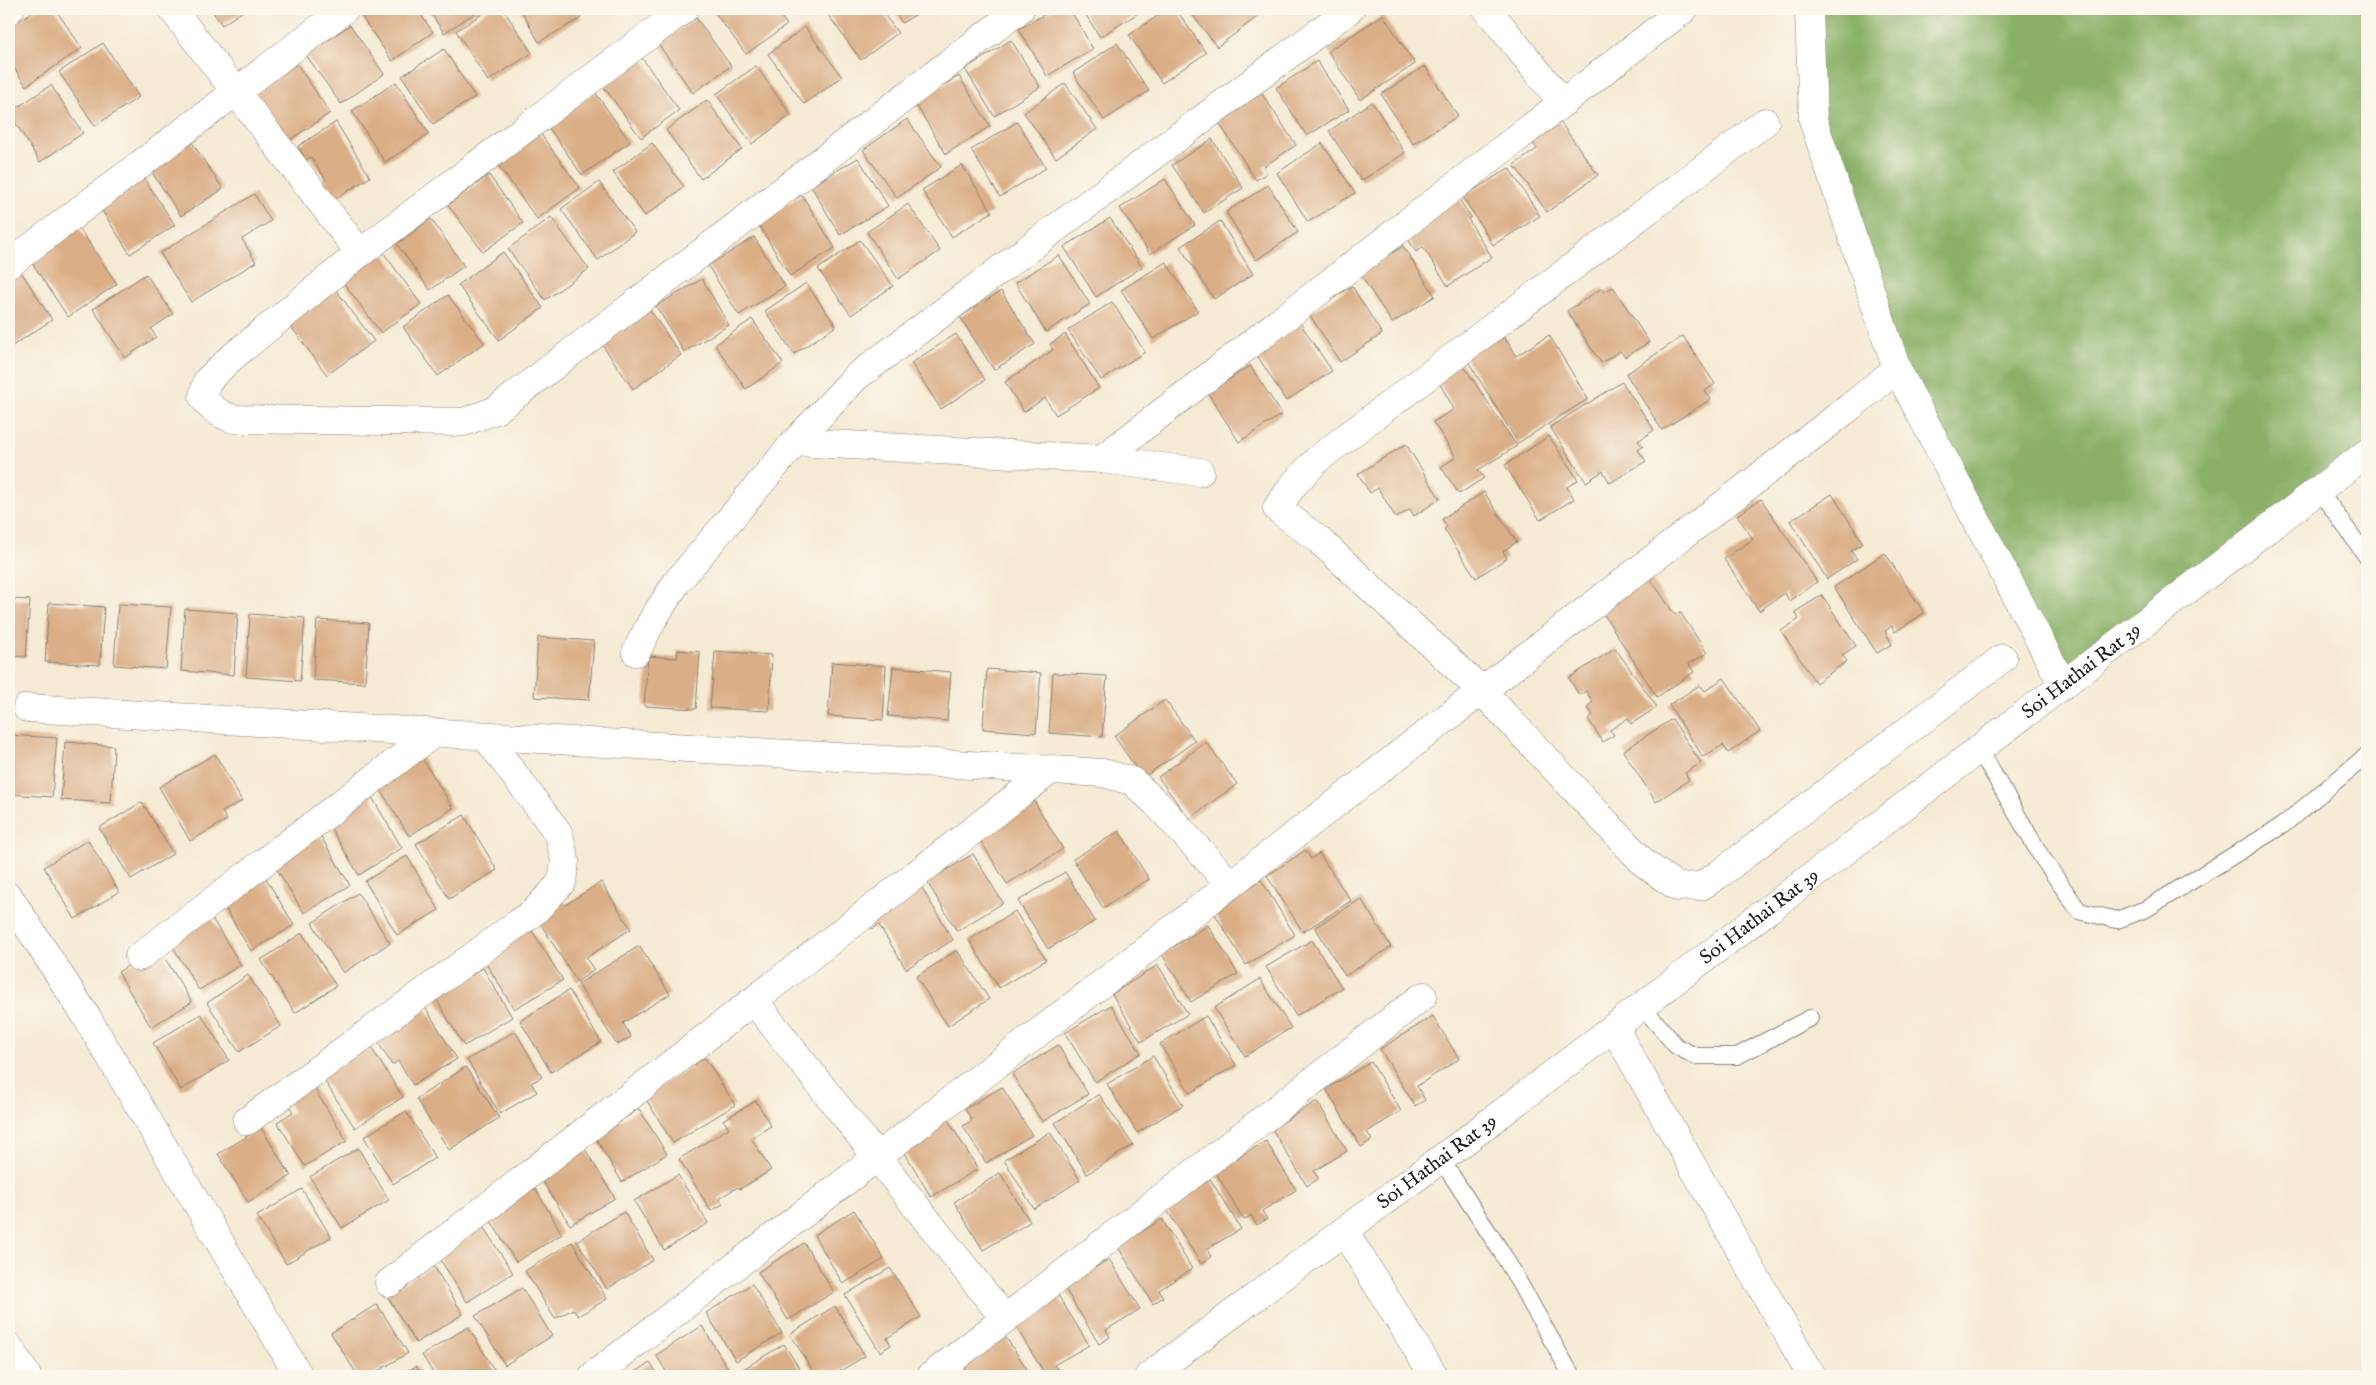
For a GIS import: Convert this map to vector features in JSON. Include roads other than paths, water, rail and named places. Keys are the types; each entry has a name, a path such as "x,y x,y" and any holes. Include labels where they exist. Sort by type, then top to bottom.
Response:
{"street":[{"path":"172,9 360,253"},
{"path":"9,264 345,9"},
{"path":"684,9 360,253 225,364 207,381 203,397 208,405 223,416 234,419 464,422 496,410 1020,9"},
{"path":"636,652 653,619 677,582 795,442 856,377 1350,9"},
{"path":"1487,9 1562,102"},
{"path":"1102,459 1684,9"},
{"path":"1809,9 1813,120 1896,369 2063,685"},
{"path":"1765,122 1319,458 1294,484 1277,508 1319,540 1481,690 1644,864 1677,887 1702,886 2003,658"},
{"path":"594,1376 1850,407 1896,369"},
{"path":"795,442 1102,459 1200,472"},
{"name":"Soi Hathai Rat 39","path":"1149,1376 1614,1028 2367,453"},
{"path":"27,708 1103,773 1132,781 1156,803 1230,884"},
{"path":"139,957 434,733"},
{"path":"247,1121 535,911 562,882 565,861 559,834 486,737"},
{"path":"389,1283 1052,769"},
{"path":"9,897 86,1016 299,1376"},
{"path":"931,1376 1423,996"},
{"path":"754,1000 1005,1319"},
{"path":"1614,1028 1812,1376"},
{"path":"1344,1231 1434,1376"},
{"path":"9,1347 26,1376"}],"lane":[{"path":"2319,490 2367,557"},
{"path":"1979,749 2041,856 2079,910 2117,920 2146,909 2283,825 2367,755"},
{"path":"1642,1006 1676,1046 1695,1056 1738,1056 1810,1018"},
{"path":"1441,1159 1504,1256 1572,1376"}]}
